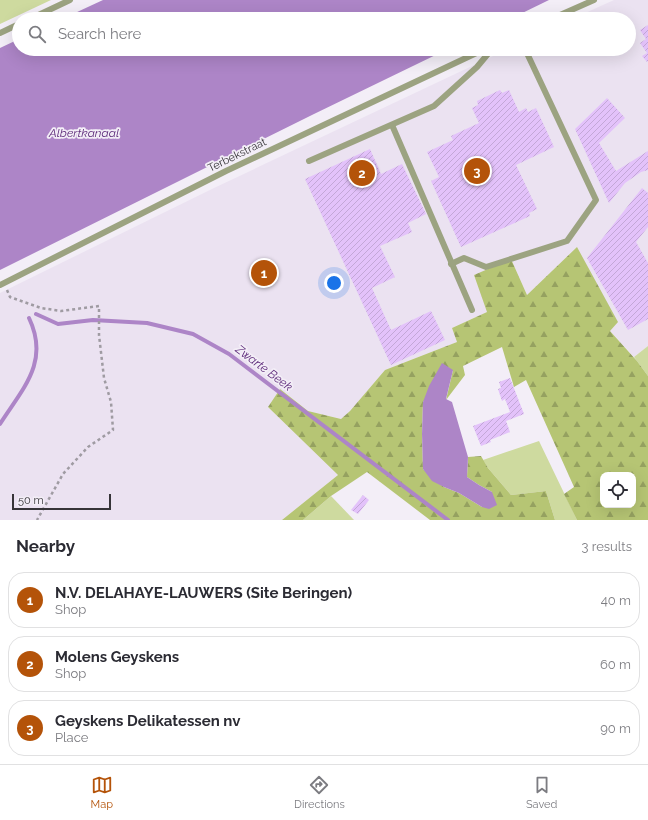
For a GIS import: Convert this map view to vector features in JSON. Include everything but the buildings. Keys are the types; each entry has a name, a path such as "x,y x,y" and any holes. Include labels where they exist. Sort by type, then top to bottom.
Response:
{"lane":[{"path":"45,12 70,0"},
{"path":"567,12 594,0"},
{"path":"0,34 12,28"},
{"name":"Terbekstraat","path":"2,284 226,171 470,56"},
{"path":"309,161 434,106 486,56"},
{"path":"451,264 464,258 486,267 567,240 596,200 528,56"},
{"path":"392,125 472,310"}],"path":[{"path":"2,284 10,297 41,308 61,311 99,306 99,335 104,378 111,402 113,430 88,447 63,474 37,520"}],"shaded area":[{"path":"614,0 648,0 648,346 634,357 610,331 576,248 527,295 511,259 487,312 452,328 457,342 385,370 350,411 341,419 308,411 280,389 268,407 338,475 282,520 0,520 0,293 214,188 493,56 636,56 636,12 587,12"}],"green space":[{"path":"0,0 51,0 26,12 12,12 12,18 0,24"},
{"path":"577,247 618,322 610,331 637,361 648,376 648,520 577,520 564,494 574,487 526,380 514,387 502,347 463,366 465,375 446,400 453,370 423,402 423,469 444,487 459,493 482,507 492,492 467,477 468,457 481,456 488,468 511,495 546,491 555,520 430,520 367,472 331,496 303,520 282,520 338,475 268,407 280,389 308,411 341,419 350,411 385,370 457,342 452,328 487,312 474,275 511,259 527,295"},
{"path":"648,346 648,376 634,357"},
{"path":"539,441 577,520 555,520 546,491 511,495 483,460"},
{"path":"331,496 354,520 303,520"}],"water":[{"path":"103,0 549,0 524,12 77,12"},
{"name":"Albertkanaal","path":"12,42 12,56 434,56 0,270 0,48"},
{"path":"442,363 453,370 446,399 452,402 468,457 467,477 492,492 497,505 489,509 482,507 459,493 432,481 423,469 423,402 429,386"}],"waterway":[{"name":"Zwarte Beek","path":"36,314 58,324 93,320 147,323 193,334 229,354 448,520"},
{"path":"0,424 25,386 35,361 37,348 35,334 29,318"}],"place":[{"name":"Geyskens Delikatessen nv","path":"477,171"},
{"name":"Molens Geyskens","path":"362,173"},
{"name":"N.V. DELAHAYE-LAUWERS (Site Beringen)","path":"264,273"}]}
